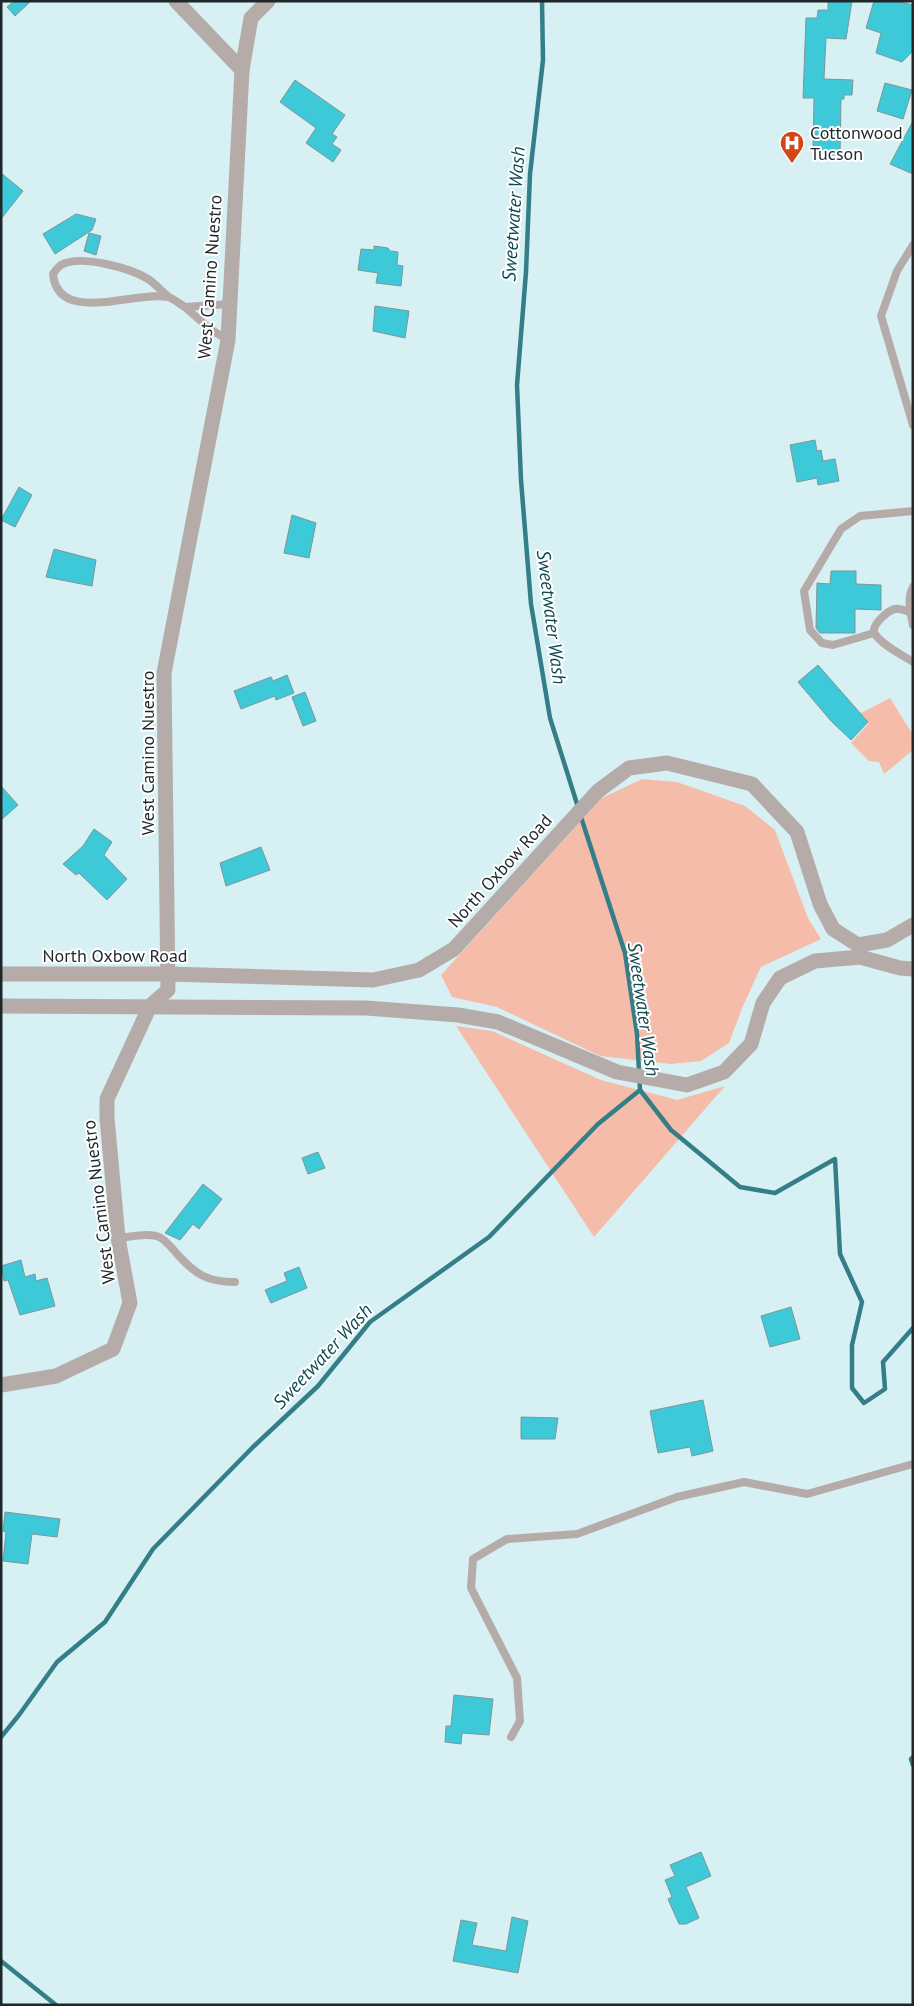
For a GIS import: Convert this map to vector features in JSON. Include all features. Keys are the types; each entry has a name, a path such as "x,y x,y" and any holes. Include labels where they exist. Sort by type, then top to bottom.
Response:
{"street":[{"path":"176,1 242,70"},
{"name":"West Camino Nuestro","path":"1,1385 56,1376 113,1350 130,1303 118,1238 107,1099 150,1006 168,990 164,673 228,340 242,70 251,18 268,1"},
{"name":"North Oxbow Road","path":"1,974 167,974 373,980 419,970 454,949 598,791 629,768 668,763 752,784 797,832 820,904 833,929 858,945 887,940 913,925"},
{"path":"1,1006 366,1008 458,1015 498,1022 617,1072 687,1085 724,1072 751,1044 763,1003 780,978 815,961 860,958 900,968 913,969"}],"lane":[{"path":"913,245 896,271 881,316 913,425"},
{"path":"169,297 142,297 82,303 69,300 60,294 54,283 53,274 60,266 73,261 88,260 148,279 210,329 228,340"},
{"path":"185,307 230,304"},
{"path":"874,633 832,645 822,643 810,630 804,591 841,529 860,516 911,511 913,503"},
{"path":"913,587 910,593 913,625"},
{"path":"874,633 882,616 896,609 911,611"},
{"path":"874,633 913,662"},
{"path":"118,1238 147,1235 160,1238 191,1269 201,1276 221,1282 235,1282"},
{"path":"511,1737 520,1721 517,1678 471,1588 473,1559 507,1539 577,1534 677,1497 744,1482 807,1494 913,1464"}],"shaded area":[{"path":"890,698 913,735 913,750 884,774 879,762 869,761 851,743 869,723 861,713"},
{"path":"642,779 677,782 745,806 775,830 808,918 821,939 761,967 729,1043 701,1061 671,1064 600,1056 497,1007 452,997 441,975 602,798"},
{"path":"456,1026 492,1031 601,1080 677,1100 725,1086 594,1237"}],"building":[{"path":"14,1 31,1 15,16 7,7"},
{"path":"828,1 852,1 846,39 826,38 824,79 853,80 852,95 844,95 844,99 841,99 840,155 827,155 827,151 813,151 814,98 803,98 806,18 817,18 818,10 828,10"},
{"path":"874,1 896,1 913,5 913,51 902,62 876,53 881,33 866,28"},
{"path":"295,80 345,115 332,134 337,137 332,144 341,150 333,162 306,143 316,128 280,102"},
{"path":"885,83 912,90 903,119 877,111"},
{"path":"913,121 913,174 890,164"},
{"path":"1,173 23,191 1,219"},
{"path":"76,214 96,219 92,230 55,254 43,234"},
{"path":"89,233 101,236 96,255 84,251"},
{"path":"374,246 398,252 397,265 403,266 401,286 376,283 378,273 358,270 361,249 374,250"},
{"path":"375,306 409,311 405,338 373,331"},
{"path":"815,440 817,451 821,450 823,461 835,459 839,481 818,485 817,478 797,482 790,445"},
{"path":"19,487 32,495 15,527 1,520"},
{"path":"292,515 316,523 309,558 284,553"},
{"path":"54,549 96,560 92,586 46,577"},
{"path":"831,571 856,571 856,584 881,585 881,610 855,609 855,633 820,633 816,628 817,583 830,584"},
{"path":"818,665 868,722 851,740 831,721 798,682"},
{"path":"287,675 294,693 276,700 275,696 241,709 234,691 271,677 273,681"},
{"path":"305,692 316,721 303,726 292,697"},
{"path":"1,786 18,805 1,820"},
{"path":"94,829 112,842 104,855 127,879 107,900 79,873 76,875 63,864 83,846"},
{"path":"261,847 270,870 226,886 220,863"},
{"path":"318,1152 325,1168 308,1174 302,1158"},
{"path":"203,1184 222,1199 199,1229 193,1224 180,1240 165,1233"},
{"path":"21,1260 25,1277 35,1274 36,1281 47,1278 55,1306 20,1315 8,1280 4,1281 1,1266"},
{"path":"299,1267 307,1288 271,1303 265,1290 287,1281 284,1273"},
{"path":"791,1307 800,1339 770,1347 761,1316"},
{"path":"703,1400 713,1451 692,1456 690,1447 658,1453 650,1411"},
{"path":"521,1417 558,1418 555,1439 521,1439"},
{"path":"5,1512 60,1519 57,1537 32,1534 28,1564 3,1561 6,1532 3,1531"},
{"path":"454,1695 493,1699 489,1735 462,1733 461,1744 445,1742 446,1726 451,1726"},
{"path":"701,1852 711,1876 686,1887 699,1918 686,1924 679,1924 668,1899 672,1897 665,1880 675,1876 670,1865"},
{"path":"512,1917 528,1921 518,1973 453,1961 461,1920 477,1923 472,1945 506,1951"}],"waterway":[{"name":"Sweetwater Wash","path":"542,1 543,60 530,174 526,272 517,385 521,480 531,604 550,718 578,807"},
{"name":"Sweetwater Wash","path":"1,1737 57,1662 105,1622 153,1549 253,1447 318,1386 370,1322 489,1237 598,1124 640,1090 637,1034 625,953 580,814"},
{"path":"640,1090 671,1130 740,1187 775,1193 835,1159 840,1254 862,1302 852,1345 852,1388 864,1403 885,1389 883,1362 913,1328"},
{"path":"913,1757 911,1759 913,1765"},
{"name":"Sweetwater Wash","path":"1,1961 56,2005"}],"place":[{"name":"Cottonwood Tucson","path":"792,164"}]}
